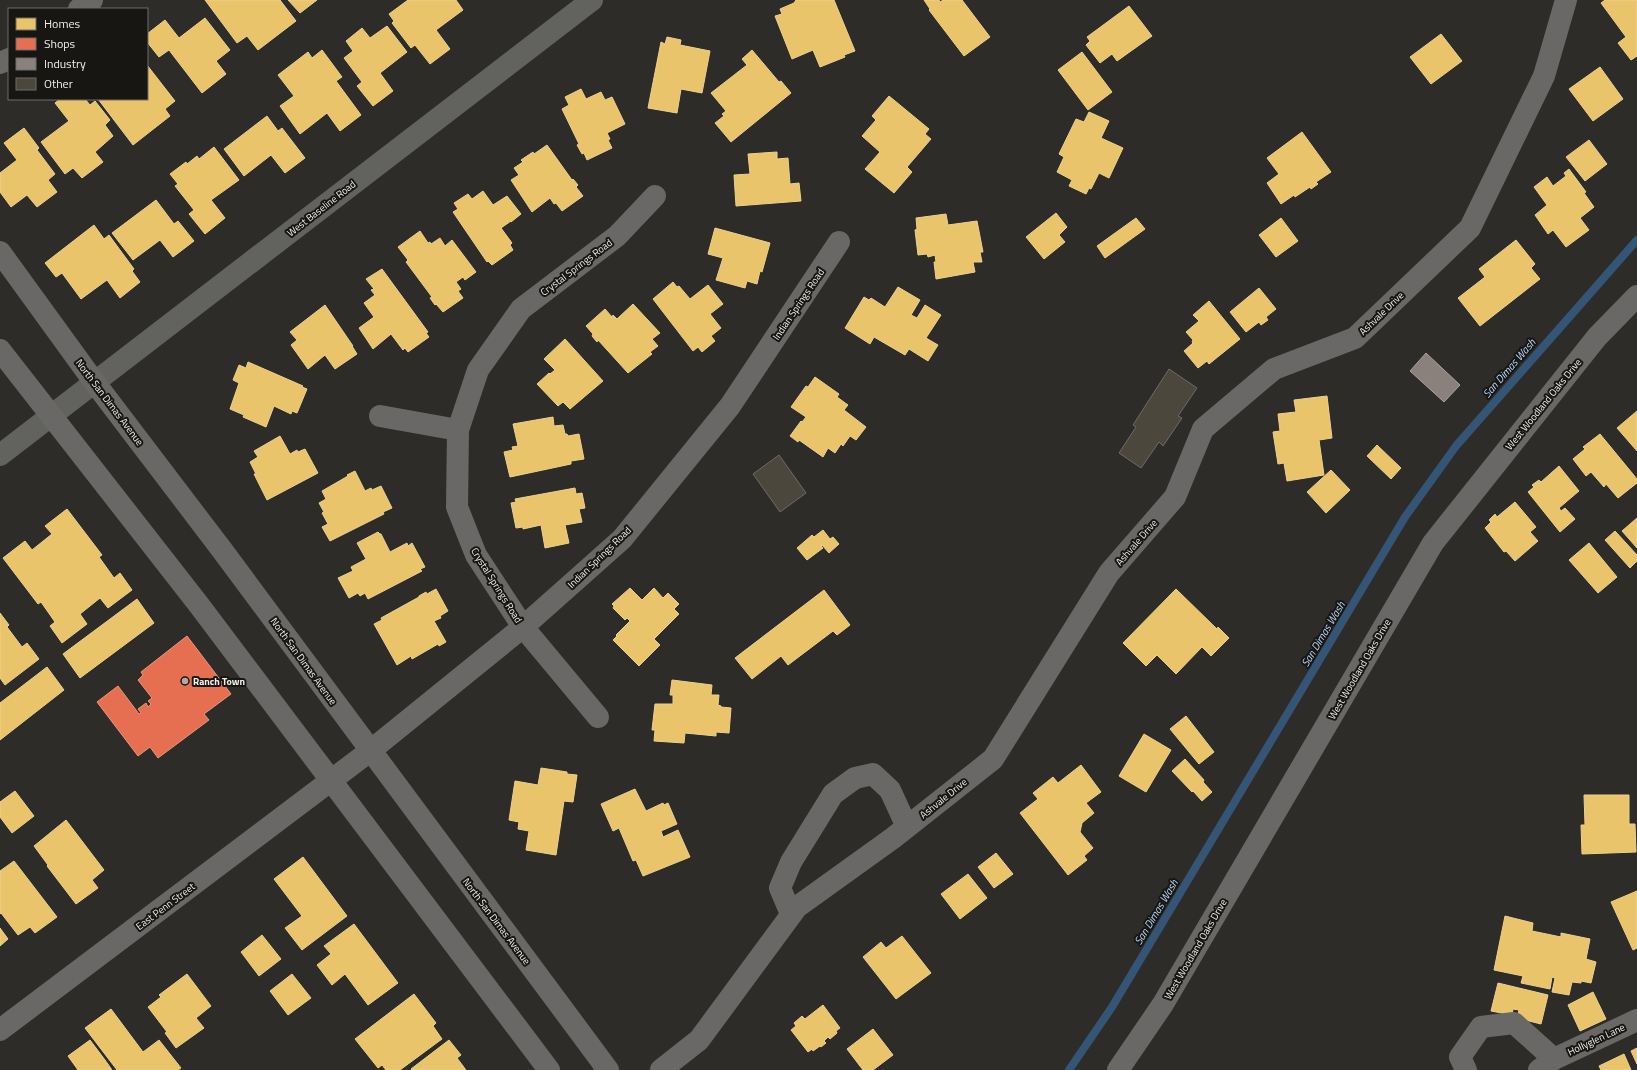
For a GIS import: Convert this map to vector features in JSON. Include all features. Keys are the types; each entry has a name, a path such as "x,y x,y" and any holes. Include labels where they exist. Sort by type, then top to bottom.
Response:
{"main road":[{"name":"West Baseline Road","path":"0,455 592,0"},
{"name":"North San Dimas Avenue","path":"0,252 95,383 222,550 608,1070"},
{"path":"0,350 198,605 550,1070"}],"street":[{"path":"80,8 92,0"},
{"name":"Ashvale Drive","path":"662,1070 699,1040 797,907 907,827 993,758 1109,573 1175,497 1203,429 1274,369 1356,338 1470,228 1544,76 1566,0"},
{"name":"Crystal Springs Road","path":"598,717 523,627 476,555 457,507 458,430 478,370 521,308 617,236 655,196"},
{"name":"Indian Springs Road","path":"330,781 370,751 523,627 622,539 730,406 839,242"},
{"name":"West Woodland Oaks Drive","path":"1118,1070 1163,1004 1432,543 1597,337 1637,296"},
{"path":"380,416 458,430"},
{"path":"791,914 780,888 791,862 833,794 855,778 873,774 890,790 907,827"},
{"name":"East Penn Street","path":"0,1030 330,781"},
{"name":"Hollyglen Lane","path":"1466,1070 1460,1057 1481,1027 1514,1023 1547,1064 1637,1020"}],"building: Homes":[{"path":"205,0 280,0 296,21 258,50 247,36 237,43"},
{"path":"288,0 317,0 300,13"},
{"path":"408,0 456,0 463,10 436,30 450,49 430,64 415,45 411,48 392,23 394,21 389,14"},
{"path":"796,0 834,0 855,51 844,55 845,57 820,67 813,50 792,59 775,16 782,14 780,9 794,3"},
{"path":"924,0 939,0 940,2 943,0 962,0 990,37 964,56 929,10 930,9"},
{"path":"1605,0 1637,0 1637,56 1631,60 1618,43 1626,37 1601,3"},
{"path":"1129,6 1152,36 1117,61 1112,54 1100,63 1086,45 1090,41 1087,37"},
{"path":"205,18 230,50 216,61 226,74 202,93 169,50 159,57 148,43 148,33 165,20 179,38"},
{"path":"387,26 407,52 380,73 393,91 373,106 357,86 362,82 344,58 353,51 346,41 362,28 370,38"},
{"path":"1441,34 1462,61 1431,84 1410,57"},
{"path":"667,37 681,40 680,45 710,51 702,93 681,89 677,113 648,108 661,42 665,44"},
{"path":"322,50 342,77 336,81 361,115 340,131 327,113 300,134 280,106 294,96 278,75 308,52 312,58"},
{"path":"752,50 779,82 781,81 791,93 731,142 715,123 724,116 722,114 726,111 711,93 747,65 742,59"},
{"path":"1082,52 1112,92 1088,110 1058,70"},
{"path":"148,66 175,101 165,109 170,116 133,145 99,100 148,100"},
{"path":"1600,67 1623,99 1593,121 1569,89"},
{"path":"581,89 586,99 601,92 605,100 612,97 625,124 607,133 610,139 608,140 612,148 587,160 584,153 582,154 577,145 579,144 562,109 569,105 565,97"},
{"path":"889,96 929,129 925,134 931,139 907,167 912,172 894,193 865,169 880,152 862,136 876,120 872,116"},
{"path":"59,100 86,100 90,105 95,101 110,120 105,125 113,136 95,152 103,162 82,178 73,168 65,174 41,142 69,121 55,103"},
{"path":"1089,112 1109,121 1101,138 1123,148 1109,178 1099,173 1091,189 1089,188 1086,194 1069,186 1072,180 1057,172 1064,157 1059,154 1076,119 1084,122"},
{"path":"267,116 278,131 282,128 305,158 285,173 271,155 244,176 224,149"},
{"path":"24,128 39,148 37,150 55,174 48,180 57,192 37,207 27,195 11,207 0,192 0,173 17,160 4,143"},
{"path":"1302,132 1331,172 1316,182 1318,184 1311,189 1310,187 1281,204 1267,183 1279,174 1267,158"},
{"path":"1589,140 1607,164 1585,181 1566,157"},
{"path":"547,145 572,180 573,179 578,185 576,187 583,196 562,211 550,198 532,212 511,180 519,175 514,168 523,162 521,160 533,152 534,154"},
{"path":"214,147 239,180 211,200 225,218 205,234 189,214 194,210 175,186 178,184 170,174 197,156 199,159"},
{"path":"777,152 777,159 788,158 790,184 799,183 801,201 736,206 734,175 750,174 748,154"},
{"path":"1569,169 1586,192 1584,193 1594,207 1580,218 1589,230 1566,247 1553,230 1548,234 1535,215 1547,205 1534,187 1547,177 1553,186 1566,176 1564,173"},
{"path":"483,191 493,205 507,196 521,214 501,228 512,243 510,245 513,250 492,265 488,261 487,262 453,212 458,209 454,203 468,194 472,199"},
{"path":"156,200 174,224 178,221 194,241 173,257 160,240 133,260 112,233"},
{"path":"1056,213 1067,227 1059,235 1065,242 1044,259 1026,237"},
{"path":"946,214 948,225 977,221 983,252 980,252 982,262 973,262 975,272 936,279 934,262 936,262 935,255 928,257 927,254 918,255 915,230 917,229 916,218"},
{"path":"1136,218 1145,229 1105,258 1097,246"},
{"path":"1281,218 1298,241 1276,257 1259,235"},
{"path":"94,225 104,239 109,235 134,269 132,271 140,282 120,298 107,280 81,299 62,273 56,277 45,263"},
{"path":"715,228 770,243 757,284 747,281 745,288 716,280 723,258 708,254"},
{"path":"420,231 428,243 430,242 431,244 440,238 445,246 452,240 476,272 465,280 463,277 456,282 461,289 458,291 463,298 443,312 430,298 432,297 406,262 408,260 398,247"},
{"path":"1516,240 1535,264 1531,268 1540,279 1480,326 1458,298 1485,277 1479,269"},
{"path":"382,269 428,332 426,333 429,337 408,352 405,348 403,350 391,334 373,349 359,328 374,317 364,303 375,295 371,290 374,289 366,279"},
{"path":"673,282 677,287 679,286 690,299 708,285 723,304 710,314 721,328 711,336 715,341 702,352 698,347 693,351 653,299"},
{"path":"898,287 920,300 911,315 917,318 925,305 941,315 926,338 938,345 928,361 909,349 905,355 874,337 870,344 845,328 864,297 869,300 871,298 885,307"},
{"path":"1259,288 1276,309 1266,317 1268,320 1261,325 1259,322 1246,332 1230,312"},
{"path":"1209,301 1240,339 1209,364 1207,361 1198,368 1184,351 1193,343 1193,340 1186,332 1199,321 1193,315"},
{"path":"633,304 660,333 652,339 658,346 650,352 652,354 628,373 598,340 597,342 592,336 593,334 586,326 605,309 612,317 613,315 617,319"},
{"path":"325,305 357,354 335,369 325,355 308,369 291,345 297,340 290,332"},
{"path":"565,339 603,381 570,409 563,402 558,406 537,384 549,373 550,374 555,370 544,359"},
{"path":"248,362 307,389 297,413 292,411 291,414 274,406 266,427 243,417 244,415 230,409 239,383 233,380 239,365 246,368"},
{"path":"815,377 839,394 837,397 848,405 844,410 866,427 856,440 850,436 843,446 841,444 835,453 828,448 823,457 799,440 798,442 790,436 801,421 802,422 806,417 791,407 806,386 808,387"},
{"path":"1327,396 1332,438 1319,440 1324,475 1287,481 1284,463 1278,464 1273,432 1280,431 1278,414 1296,412 1294,400"},
{"path":"1637,411 1637,451 1617,428"},
{"path":"553,417 554,426 563,425 565,434 568,436 579,434 584,459 571,461 571,464 510,477 504,452 513,450 512,447 518,446 513,424"},
{"path":"1600,434 1637,479 1637,483 1618,498 1606,484 1604,487 1591,472 1586,476 1573,459 1585,449 1583,447"},
{"path":"280,436 290,454 297,450 298,452 305,449 318,473 267,500 254,474 256,474 250,462 258,457 254,451"},
{"path":"1377,445 1401,468 1391,479 1367,456"},
{"path":"1559,466 1579,491 1559,508 1561,511 1565,508 1575,519 1560,532 1528,492 1534,487 1532,485 1539,480 1541,482"},
{"path":"1331,470 1350,490 1326,513 1307,492"},
{"path":"355,471 365,491 381,486 392,508 383,512 384,514 330,541 322,527 328,524 319,503 326,499 322,491"},
{"path":"575,488 576,494 582,493 585,508 579,509 582,522 565,525 569,543 545,548 541,525 523,529 523,527 516,528 511,503 516,502 515,499"},
{"path":"1515,502 1536,527 1530,532 1538,541 1515,561 1506,551 1504,552 1485,528 1491,522 1489,520 1495,514 1497,517"},
{"path":"67,509 102,555 99,557 114,578 120,573 132,590 108,608 100,598 80,614 87,624 62,643 50,626 55,622 41,602 38,604 3,558 25,541 32,550 52,534 45,526"},
{"path":"1637,518 1637,548 1622,531"},
{"path":"823,530 830,539 833,537 839,544 829,553 822,545 821,546 823,548 807,560 797,548 812,535 814,537"},
{"path":"1615,531 1637,555 1637,561 1630,568 1605,540"},
{"path":"378,532 381,534 390,552 407,543 408,546 412,543 425,567 420,569 422,571 368,599 365,593 360,596 358,593 349,598 338,578 353,571 351,567 366,559 357,543"},
{"path":"1589,543 1617,577 1598,593 1569,560"},
{"path":"630,588 642,600 654,588 663,598 668,593 679,604 674,609 679,614 654,639 660,645 639,666 613,640 630,621 627,618 625,620 613,608 614,606 612,604"},
{"path":"436,589 448,611 440,616 441,618 434,621 446,642 439,646 438,644 412,659 411,656 397,665 374,624 382,620 381,618 426,592 427,594"},
{"path":"1176,589 1217,629 1218,627 1229,638 1211,656 1202,647 1176,674 1157,655 1146,666 1123,643"},
{"path":"824,590 850,625 837,635 833,631 788,665 781,656 752,679 735,658"},
{"path":"137,599 154,623 80,678 63,654"},
{"path":"0,613 9,625 7,627 22,647 27,643 39,659 5,685 0,678"},
{"path":"47,667 64,690 0,740 0,703"},
{"path":"672,680 712,685 711,695 719,695 718,705 721,707 731,708 729,733 716,732 716,736 685,733 684,743 654,741 655,730 652,730 655,704 673,704 673,695 670,695"},
{"path":"1186,716 1214,752 1199,764 1170,729"},
{"path":"1144,734 1171,750 1146,792 1119,776"},
{"path":"1185,759 1204,780 1203,782 1212,792 1202,801 1172,771"},
{"path":"1081,765 1101,792 1086,803 1094,813 1082,823 1080,832 1093,848 1084,856 1087,860 1068,875 1020,813 1038,799 1033,793 1053,777 1058,783"},
{"path":"541,768 577,775 573,802 564,801 556,855 526,850 529,831 518,829 519,822 509,820 515,781 538,785"},
{"path":"635,789 646,811 663,803 664,805 668,803 677,824 661,831 663,837 678,830 690,857 643,876 636,860 633,861 619,828 613,831 601,804"},
{"path":"15,791 34,816 12,833 0,817 0,802"},
{"path":"1584,795 1629,795 1629,824 1635,824 1636,852 1582,854 1581,825 1585,825"},
{"path":"66,820 104,870 92,880 98,888 76,904 47,866 48,865 34,846"},
{"path":"996,853 1013,874 994,888 978,867"},
{"path":"303,857 347,916 302,950 285,928 302,916 274,879"},
{"path":"14,861 57,917 35,933 30,927 18,935 1,913 0,914 0,871"},
{"path":"968,874 987,898 960,919 941,894"},
{"path":"1637,891 1637,948 1633,950 1611,902"},
{"path":"1505,916 1533,923 1532,931 1561,937 1561,933 1590,939 1586,959 1596,962 1591,983 1581,981 1581,983 1572,982 1569,995 1552,992 1555,978 1552,977 1550,989 1521,983 1523,976 1494,970"},
{"path":"354,924 398,983 368,1005 345,974 332,985 317,965 331,954 324,946"},
{"path":"0,928 8,939 0,946"},
{"path":"262,935 281,959 259,976 241,952"},
{"path":"902,936 931,973 896,999 863,957 881,942 886,948"},
{"path":"187,974 211,1006 196,1018 204,1028 176,1048 165,1033 167,1032 148,1007 161,997 159,995"},
{"path":"292,974 311,998 288,1015 270,991"},
{"path":"1498,983 1548,995 1541,1024 1517,1018 1519,1010 1513,1009 1512,1015 1491,1011"},
{"path":"1593,992 1606,1019 1580,1031 1568,1005"},
{"path":"414,994 436,1023 433,1026 442,1039 400,1070 386,1070 382,1065 378,1068 355,1039"},
{"path":"823,1005 840,1028 830,1039 828,1037 824,1041 826,1043 821,1047 820,1046 813,1051 812,1049 808,1052 791,1030 796,1026 794,1023 802,1016 805,1019"},
{"path":"111,1009 143,1052 159,1040 181,1068 178,1070 117,1070 85,1028"},
{"path":"873,1029 893,1055 873,1070 863,1070 847,1049"},
{"path":"90,1040 112,1070 78,1070 68,1056"},
{"path":"449,1040 461,1055 457,1058 466,1070 411,1069"},
{"path":"1637,1048 1637,1064 1631,1051"},
{"path":"1624,1054 1631,1070 1601,1070 1599,1066"}],"building: Shops":[{"path":"187,636 231,694 204,714 209,720 158,758 150,747 138,756 97,702 118,686 139,714 141,713 138,709 146,703 148,707 151,704 148,701 152,698 138,680 143,675 141,672"}],"building: Industry":[{"path":"1426,353 1460,385 1444,402 1410,371"}],"building: Other":[{"path":"1169,369 1197,388 1178,416 1182,418 1163,446 1159,442 1141,468 1119,453 1136,427 1133,425"},
{"path":"779,455 806,493 780,512 753,474"}],"waterway":[{"name":"San Dimas Wash","path":"1069,1070 1112,1007 1405,517 1456,446 1637,240"}],"place":[{"name":"Ranch Town","path":"185,681"}]}
